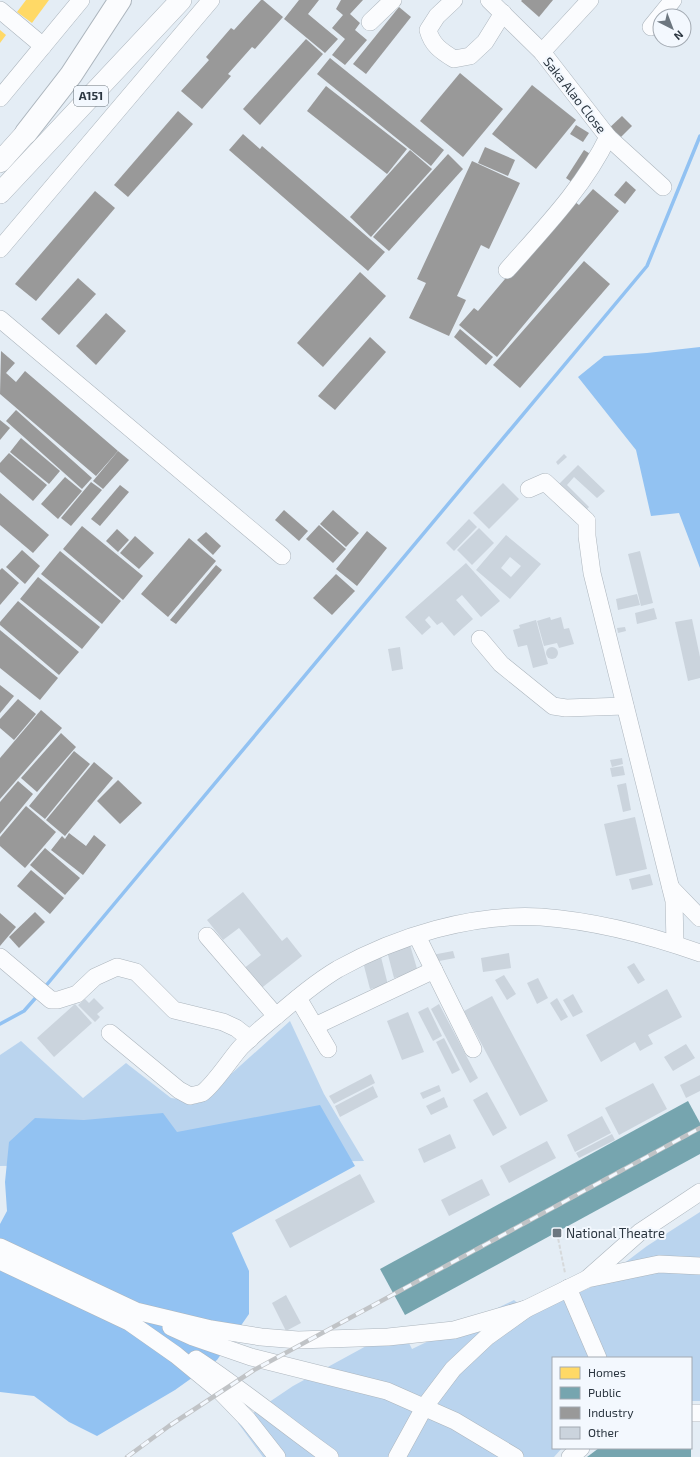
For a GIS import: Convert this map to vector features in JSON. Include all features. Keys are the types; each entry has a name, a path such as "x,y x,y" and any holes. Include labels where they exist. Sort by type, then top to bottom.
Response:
{"highway":[{"path":"26,133 71,75 120,0"}],"main road":[{"name":"A151","path":"0,193 181,0"},
{"path":"0,162 26,133"}],"street":[{"path":"0,98 81,0"},
{"path":"0,249 211,0"},
{"path":"370,22 393,0"},
{"path":"454,0 437,16 428,30 431,41 441,51 454,59 470,56 485,42 503,13"},
{"name":"Saka Alao Close","path":"489,0 542,52 608,137 663,187"},
{"path":"542,52 590,0"},
{"path":"651,27 673,0"},
{"path":"0,10 43,46"},
{"path":"508,270 573,194 599,155 608,137"},
{"path":"0,319 282,556"},
{"path":"529,489 545,482 587,521 587,536 592,573 674,901 675,944"},
{"path":"480,639 501,664 553,706 566,708 625,706"},
{"path":"671,888 700,918"},
{"path":"110,1033 180,1090 190,1096 202,1093 250,1039 298,998 337,970 378,950 441,927 497,919 540,917 598,924 675,944 700,953"},
{"path":"207,936 276,1016"},
{"path":"417,936 473,1049"},
{"path":"0,956 51,1000 58,1000 77,994 95,978 117,967 136,972 174,1010 223,1022 236,1028 250,1039"},
{"path":"315,1026 434,970"},
{"path":"298,998 328,1049"},
{"path":"587,1279 640,1232 700,1192"},
{"path":"0,1247 133,1317 176,1355 288,1427 330,1457"},
{"path":"0,1261 133,1317 251,1357 387,1391 455,1420 516,1457"},
{"path":"397,1457 424,1406 453,1369 482,1342 526,1309 587,1279 659,1264 700,1266"},
{"path":"568,1288 598,1357"},
{"path":"133,1317 261,1337 298,1340 388,1337 446,1331 526,1309"},
{"path":"226,1387 248,1420 277,1457"},
{"path":"570,1457 580,1449"}],"path":[{"path":"557,1233 568,1288"}],"shaded area":[{"path":"290,1021 324,1094 364,1161 0,1166 0,1055 21,1041 83,1098 126,1063 171,1098 200,1102"},
{"path":"700,1212 700,1401 692,1401 692,1357 552,1357 552,1449 561,1449 554,1457 263,1457 238,1423 293,1386 401,1327 412,1349 514,1300 530,1314 594,1286 647,1246"}],"water":[{"path":"700,347 700,568 679,513 651,516 636,450 578,377 604,356"},
{"path":"320,1105 355,1166 232,1233 249,1271 249,1314 217,1360 175,1390 97,1436 69,1422 34,1396 0,1392 0,1224 7,1211 5,1182 9,1142 35,1118 84,1120 163,1113 177,1132"}],"building: Homes":[{"path":"26,0 49,0 32,23 17,12"},
{"path":"0,30 6,35 0,43"}],"building: Public":[{"path":"688,1101 700,1123 700,1154 405,1315 380,1269"},
{"path":"598,1449 691,1449 691,1457 587,1457"}],"building: Industry":[{"path":"261,0 263,0 283,17 255,49 252,47 228,74 231,76 202,109 181,91 209,60 206,57 231,28 234,30"},
{"path":"299,0 319,0 308,14 338,39 325,53 284,19"},
{"path":"341,0 363,0 350,14 360,23 355,30 367,40 345,65 332,55 345,39 332,28 343,15 336,9"},
{"path":"553,0 539,17 521,1"},
{"path":"399,7 411,17 366,74 353,64"},
{"path":"306,39 323,54 260,125 243,109"},
{"path":"330,58 444,150 431,166 317,74"},
{"path":"460,73 503,109 463,157 420,121"},
{"path":"532,85 576,120 536,169 492,134"},
{"path":"326,86 407,149 387,174 307,111"},
{"path":"178,111 193,124 128,197 114,185"},
{"path":"622,116 632,126 618,140 607,130"},
{"path":"576,125 589,133 583,142 570,134"},
{"path":"243,134 260,149 262,146 385,252 368,271 229,150"},
{"path":"485,147 515,160 508,176 478,163"},
{"path":"410,150 432,169 371,237 350,217"},
{"path":"584,150 595,157 576,185 566,178"},
{"path":"448,154 463,169 389,251 373,237"},
{"path":"472,161 520,183 489,249 481,245 457,296 466,300 449,336 409,318 426,283 417,279"},
{"path":"626,181 636,190 625,204 614,195"},
{"path":"593,189 619,211 497,357 459,325 474,308 478,311 542,235 575,202 579,205"},
{"path":"95,191 115,208 36,301 15,284"},
{"path":"584,261 610,284 520,388 493,365"},
{"path":"360,272 386,296 323,367 297,343"},
{"path":"78,278 96,294 59,335 41,319"},
{"path":"106,313 126,331 96,365 76,346"},
{"path":"460,329 493,357 486,365 454,337"},
{"path":"370,337 386,352 335,410 318,396"},
{"path":"1,351 15,363 6,373 16,382 25,371 118,451 96,476 0,394"},
{"path":"16,410 92,478 82,489 6,421"},
{"path":"0,420 10,428 0,440"},
{"path":"21,438 60,471 49,484 10,452"},
{"path":"118,451 129,460 103,489 93,481"},
{"path":"9,453 47,485 33,501 0,472 0,463"},
{"path":"65,477 82,491 58,519 41,504"},
{"path":"91,482 102,490 71,526 61,518"},
{"path":"120,485 129,492 100,526 91,519"},
{"path":"0,493 49,535 33,553 0,525"},
{"path":"284,510 308,531 299,541 275,520"},
{"path":"333,510 359,533 346,547 320,524"},
{"path":"319,525 346,549 333,563 306,539"},
{"path":"82,526 143,576 123,600 63,549"},
{"path":"117,529 129,540 118,552 106,541"},
{"path":"367,531 387,548 357,586 336,569"},
{"path":"206,532 221,546 213,555 197,540"},
{"path":"135,536 154,553 139,569 120,553"},
{"path":"189,538 216,561 168,617 141,594"},
{"path":"22,550 40,566 25,584 6,567"},
{"path":"60,551 121,601 102,624 41,574"},
{"path":"216,565 222,570 176,624 170,620"},
{"path":"2,568 19,583 0,605 0,570"},
{"path":"336,574 355,591 332,615 313,598"},
{"path":"38,577 100,627 82,649 20,599"},
{"path":"18,601 79,652 59,675 0,625 0,622"},
{"path":"0,630 58,678 40,700 0,668"},
{"path":"0,685 14,696 0,713"},
{"path":"18,699 36,714 14,740 0,728 0,719"},
{"path":"41,710 62,728 0,799 0,758"},
{"path":"61,733 76,747 37,792 21,778"},
{"path":"74,751 90,764 45,819 29,806"},
{"path":"94,762 113,778 65,836 46,820"},
{"path":"118,780 142,803 120,824 97,801"},
{"path":"18,781 33,794 0,834 0,802"},
{"path":"26,806 56,832 25,868 0,846 0,837"},
{"path":"69,833 86,846 94,835 106,845 83,875 51,850 62,836 65,839"},
{"path":"45,848 80,878 65,895 30,865"},
{"path":"31,870 64,898 50,914 17,886"},
{"path":"35,912 45,922 19,948 9,937"},
{"path":"0,913 16,927 0,946"}],"building: Other":[{"path":"564,454 567,457 558,465 556,462"},
{"path":"578,465 605,491 597,498 574,477 567,485 589,507 583,513 556,487"},
{"path":"503,483 519,499 489,529 473,513"},
{"path":"469,519 477,527 454,551 446,543"},
{"path":"479,528 494,543 472,565 457,550"},
{"path":"506,535 541,564 510,599 476,570","holes":["510,557 521,566 511,577 501,568"]},
{"path":"640,551 653,603 641,606 628,554"},
{"path":"466,563 500,601 481,617 462,595 456,600 473,619 454,636 442,622 437,625 429,616 425,620 431,627 422,635 405,617"},
{"path":"637,594 640,605 618,610 616,599"},
{"path":"654,608 657,619 637,624 635,613"},
{"path":"550,617 551,620 561,617 564,629 569,628 574,644 559,648 557,643 544,646 537,621"},
{"path":"692,619 700,657 700,678 688,681 675,622"},
{"path":"536,620 548,664 533,668 527,645 518,647 513,630 520,628 519,625"},
{"path":"625,627 626,631 618,633 617,628"},
{"path":"400,647 403,669 392,671 388,649"},
{"path":"554,647 557,648 557,658 550,659 547,658 546,651 547,648"},
{"path":"622,758 623,764 612,767 610,760"},
{"path":"623,766 625,775 612,777 610,768"},
{"path":"626,783 631,810 623,812 617,785"},
{"path":"635,817 647,869 616,876 604,824"},
{"path":"650,874 653,885 632,890 629,879"},
{"path":"243,892 282,941 287,937 302,956 259,990 243,969 261,955 239,928 223,940 207,920"},
{"path":"410,945 418,972 394,978 387,951"},
{"path":"453,951 455,958 434,962 432,955"},
{"path":"509,953 511,968 483,972 481,958"},
{"path":"381,957 388,985 370,989 363,962"},
{"path":"634,963 645,980 638,984 627,967"},
{"path":"504,975 516,994 507,1000 495,980"},
{"path":"538,978 548,998 537,1004 527,983"},
{"path":"667,989 682,1017 648,1035 653,1044 640,1051 635,1042 601,1062 586,1035"},
{"path":"573,994 583,1012 573,1017 563,1000"},
{"path":"492,996 548,1101 520,1116 464,1011"},
{"path":"94,998 104,1008 97,1014 100,1017 95,1022 78,1005 85,999 89,1003"},
{"path":"557,998 568,1017 561,1021 550,1003"},
{"path":"75,1004 92,1023 54,1057 37,1038"},
{"path":"439,1004 478,1078 470,1083 431,1009"},
{"path":"428,1007 442,1036 433,1041 418,1012"},
{"path":"408,1012 424,1052 402,1060 387,1021"},
{"path":"444,1038 460,1070 452,1074 436,1042"},
{"path":"686,1044 695,1058 673,1071 664,1057"},
{"path":"371,1074 375,1083 334,1104 329,1096"},
{"path":"700,1075 700,1091 686,1098 680,1085"},
{"path":"653,1083 667,1109 619,1135 605,1108"},
{"path":"439,1085 441,1091 423,1099 420,1093"},
{"path":"373,1086 378,1097 340,1117 335,1106"},
{"path":"487,1092 507,1128 493,1136 473,1100"},
{"path":"444,1097 448,1107 431,1115 426,1106"},
{"path":"602,1116 611,1133 575,1152 567,1135"},
{"path":"450,1134 456,1148 424,1163 418,1149"},
{"path":"612,1134 615,1140 579,1158 576,1153"},
{"path":"547,1141 556,1158 509,1183 500,1166"},
{"path":"360,1174 375,1202 290,1248 275,1220"},
{"path":"482,1179 490,1195 449,1216 441,1200"},
{"path":"286,1295 301,1323 286,1331 272,1303"}],"waterway":[{"path":"44,988 647,266 700,136"},
{"path":"0,1024 24,1011 39,994"}],"railway":[{"path":"127,1457 169,1426 254,1370 700,1128"}],"place":[{"name":"National Theatre","path":"557,1233"}]}
